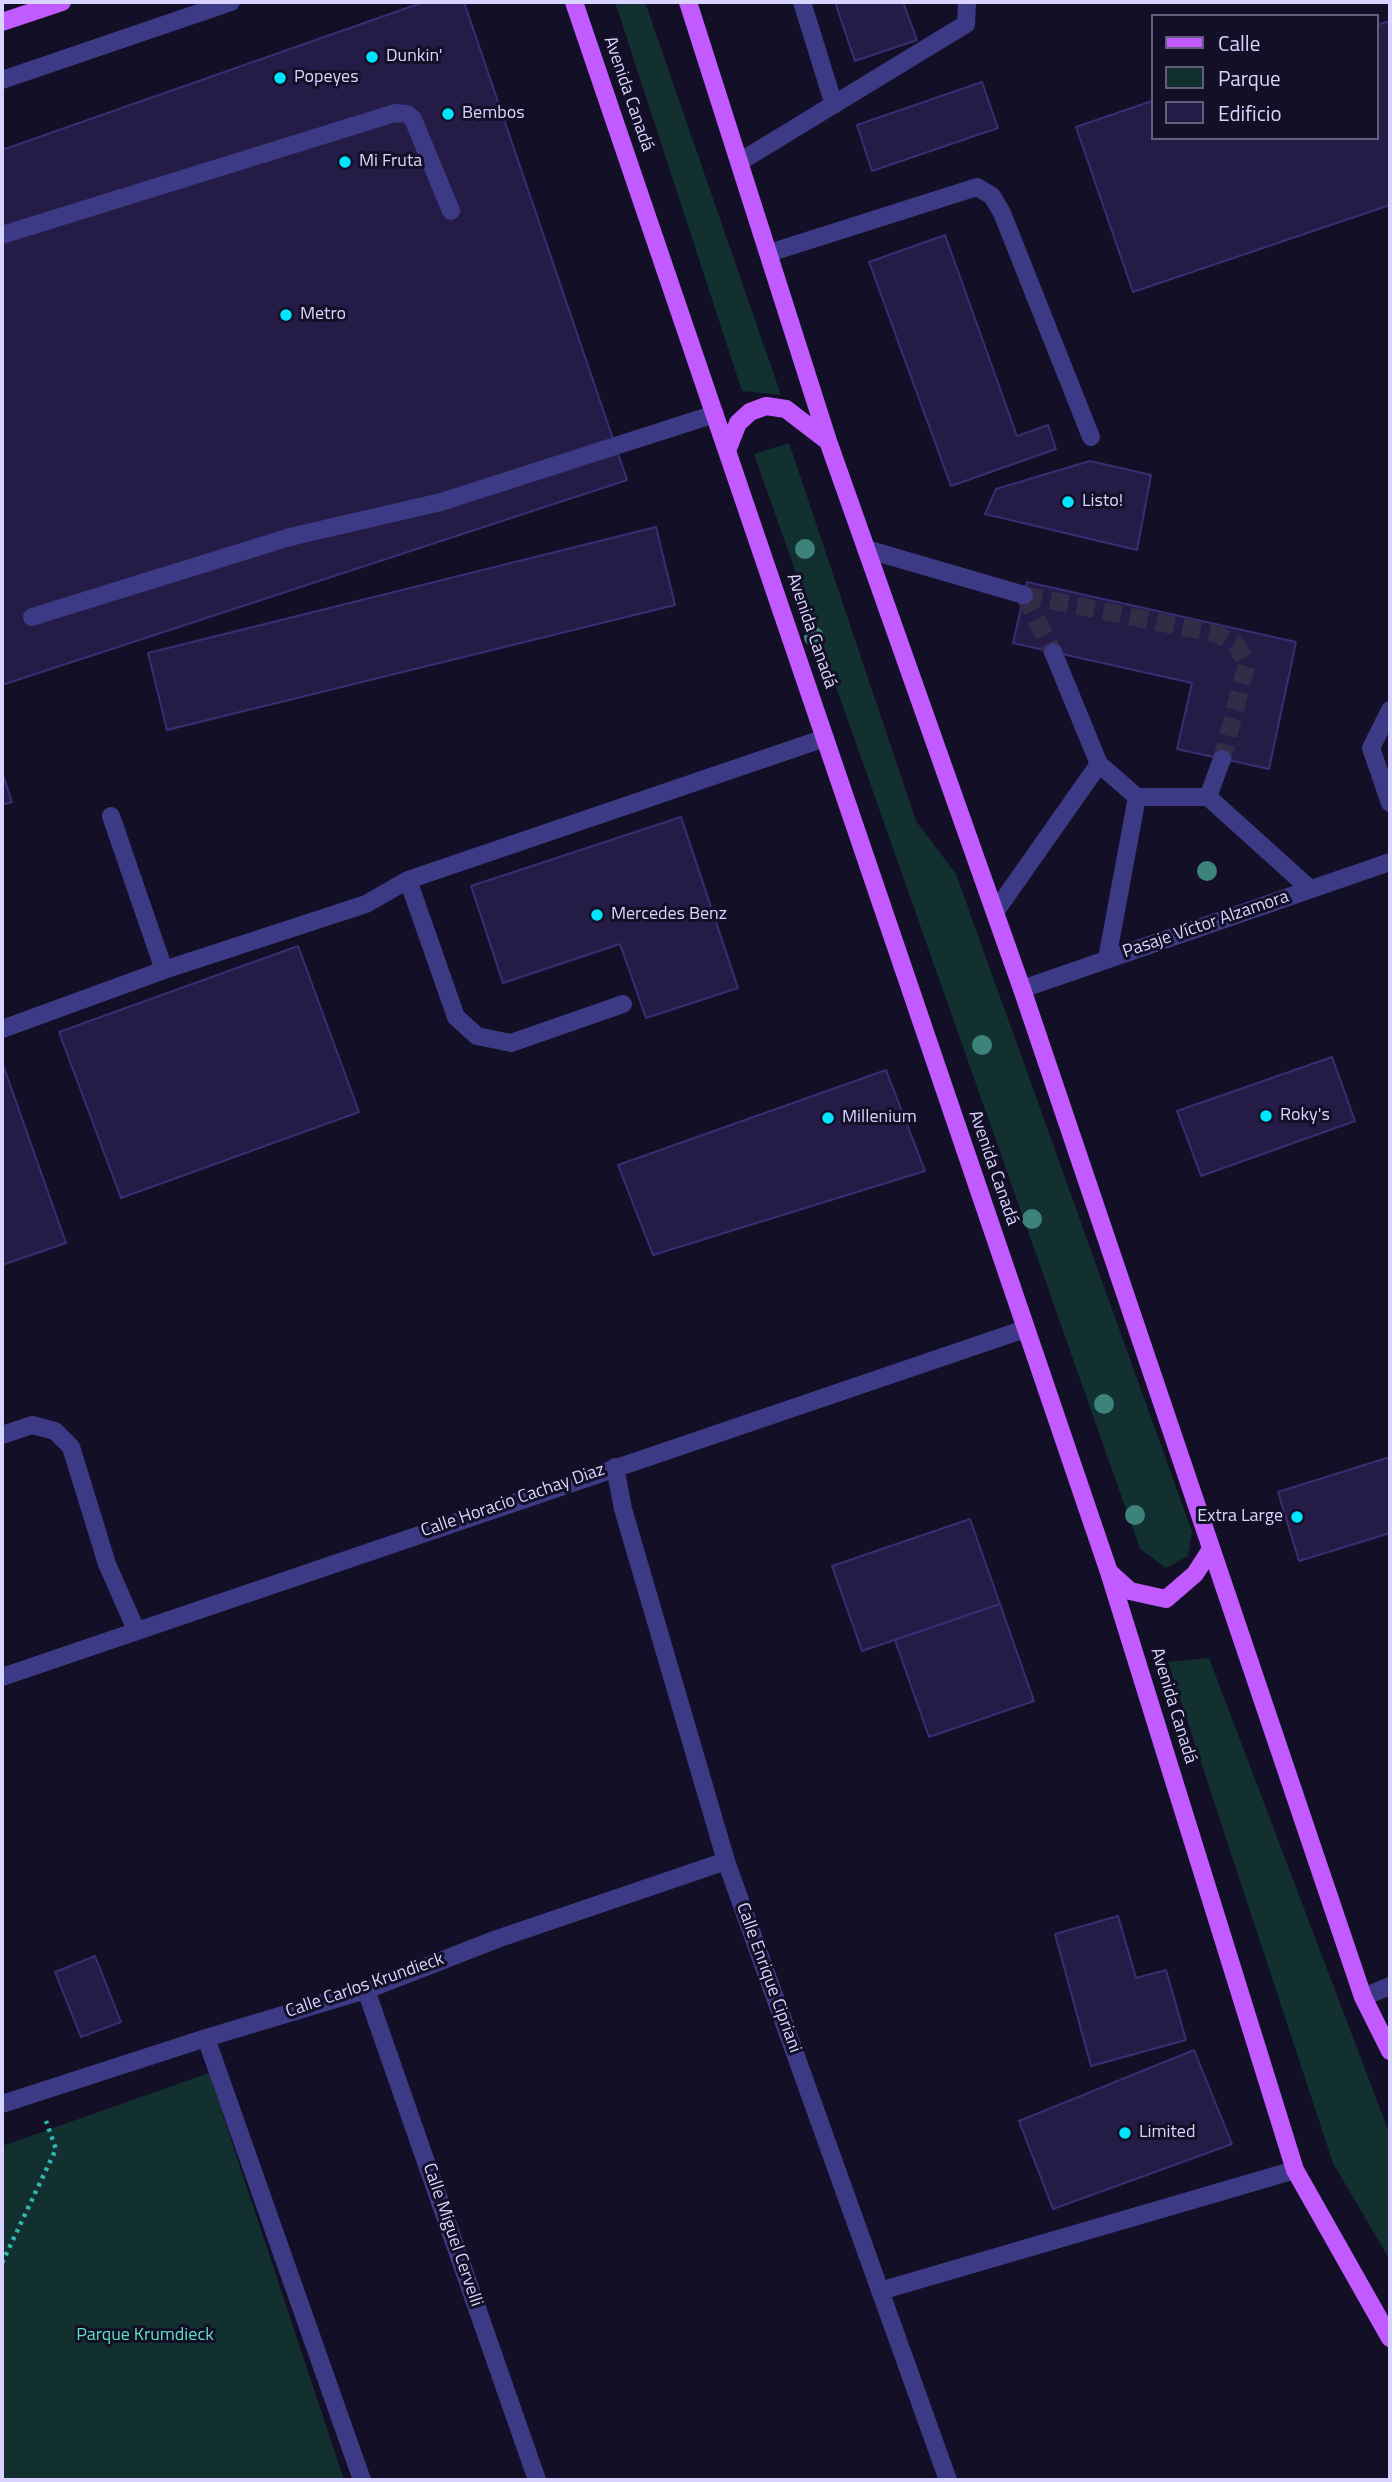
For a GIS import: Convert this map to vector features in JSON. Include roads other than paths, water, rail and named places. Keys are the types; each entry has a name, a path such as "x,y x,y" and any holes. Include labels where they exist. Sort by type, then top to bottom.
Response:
{"main road":[{"path":"2,22 62,2"},
{"name":"Avenida Canadá","path":"574,2 1109,1573 1295,2170 1390,2338"},
{"path":"688,2 741,161 828,441 1022,989 1363,1997 1390,2051"},
{"path":"727,451 738,423 750,412 766,406 786,409 806,421 828,441"},
{"path":"1109,1573 1130,1591 1166,1599 1195,1574 1211,1549"}],"street":[{"path":"2,80 231,2"},
{"path":"802,2 834,105"},
{"path":"741,161 966,24 967,2"},
{"path":"2,235 395,113 407,114 414,119 451,211"},
{"path":"769,253 977,187 992,196 1002,213 1091,437"},
{"path":"32,617 290,537 440,502 715,414"},
{"path":"866,549 1024,595"},
{"path":"1053,652 1100,764 1137,797 1208,797 1310,889"},
{"path":"1390,710 1371,748 1390,803"},
{"path":"2,1029 164,970 366,904 408,880 825,738"},
{"path":"1208,797 1222,759"},
{"path":"995,912 1100,764"},
{"path":"1107,959 1137,797"},
{"path":"111,816 164,970"},
{"name":"Pasaje Víctor Alzamora","path":"1022,989 1390,862"},
{"path":"408,880 456,1017 477,1036 511,1043 623,1004"},
{"name":"Calle Horacio Cachay Diaz","path":"2,1677 1025,1329"},
{"path":"2,1435 32,1425 55,1431 71,1447 107,1564 136,1630"},
{"name":"Calle Enrique Cipriani","path":"615,1467 623,1508 726,1861 948,2480"},
{"name":"Calle Carlos Krundieck","path":"2,2104 366,1990 498,1939 726,1861"},
{"path":"1363,1997 1390,1986"},
{"name":"Calle Miguel Cervelli","path":"366,1990 537,2480"},
{"path":"206,2038 362,2480"},
{"path":"880,2291 1295,2170"}],"tunnel":[{"path":"1024,595 1217,634 1236,645 1247,664 1222,759"},
{"path":"1024,595 1053,652"}],"place":[{"name":"Dunkin'","path":"372,57"},
{"name":"Popeyes","path":"280,78"},
{"name":"Bembos","path":"448,114"},
{"name":"Mi Fruta","path":"345,162"},
{"name":"Metro","path":"286,315"},
{"name":"Listo!","path":"1068,502"},
{"name":"Mercedes Benz","path":"597,915"},
{"name":"Roky's","path":"1266,1116"},
{"name":"Millenium","path":"828,1118"},
{"name":"Extra Large","path":"1297,1517"},
{"name":"Limited","path":"1125,2133"}],"park label":[{"name":"Parque Krumdieck","path":"145,2336"}]}
